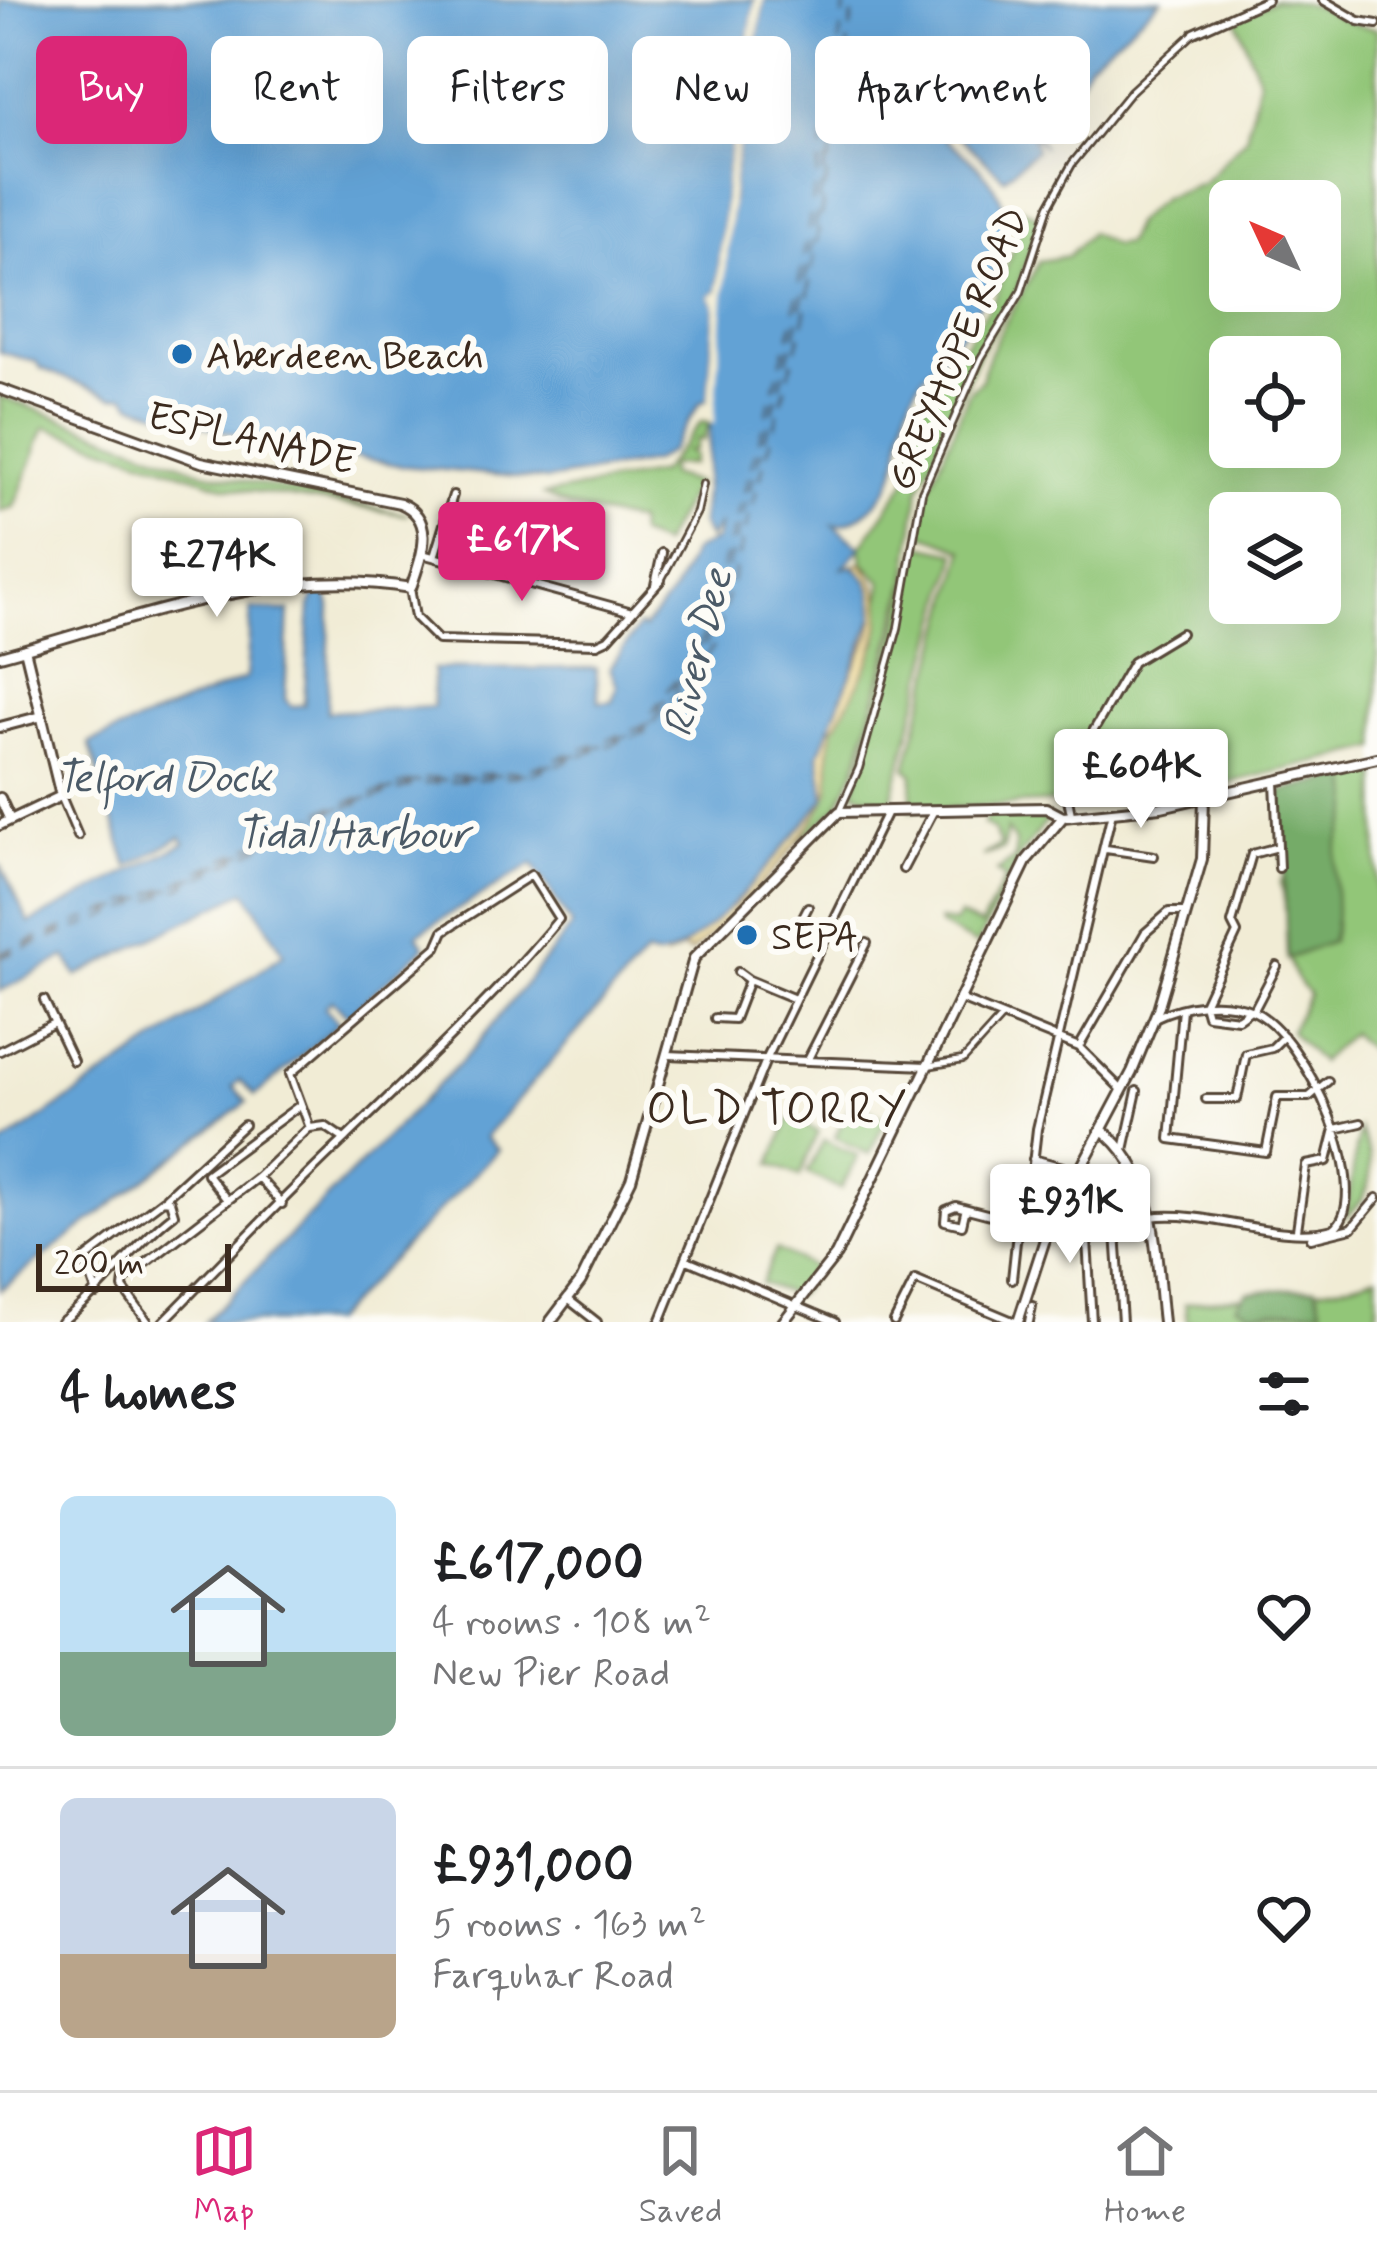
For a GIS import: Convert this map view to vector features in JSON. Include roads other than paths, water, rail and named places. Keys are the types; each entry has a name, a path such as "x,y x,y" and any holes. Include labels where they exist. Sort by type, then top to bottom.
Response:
{"street":[{"name":"GREYHOPE ROAD","path":"668,1055 691,965 839,812 859,768 898,628 922,492 980,358 1021,292 1049,206 1081,152 1131,91 1194,33 1267,0"},
{"path":"1323,0 1354,19 1377,24"},
{"name":"ESPLANADE","path":"0,389 202,463 409,506 424,529 422,554"},
{"path":"632,612 422,554 410,588 417,622 443,641 597,644 632,612 658,583 697,512 703,484"},
{"path":"434,557 453,495"},
{"path":"516,580 528,534"},
{"path":"658,583 662,553"},
{"path":"0,656 269,585 346,580 410,588"},
{"path":"783,1322 836,1256 1027,860 1067,815 1067,758 1091,735 1133,662 1181,634"},
{"path":"25,649 61,796 78,836"},
{"path":"0,727 42,716"},
{"path":"839,812 1046,808 1067,815 1112,812 1204,799 1377,758"},
{"path":"1275,782 1279,868"},
{"path":"0,825 61,796"},
{"path":"0,798 10,820"},
{"path":"894,1322 915,1280 1000,1319 1017,1322 1048,1231 1154,1018 1206,831 1204,799"},
{"path":"903,869 933,812"},
{"path":"1015,1274 1033,1159 1112,812"},
{"path":"661,1322 766,1060 886,814"},
{"path":"1277,966 1252,1010 1240,1020 1208,1015 1204,1004 1237,933 1232,923 1252,854 1278,847"},
{"path":"1106,849 1154,856"},
{"path":"163,1322 344,1139 470,1023 559,919 532,875 444,931 437,947 290,1074 310,1128"},
{"path":"793,936 808,907"},
{"path":"1079,1047 1145,933 1169,912 1187,912"},
{"path":"782,931 818,946"},
{"path":"807,1061 867,944"},
{"path":"738,972 795,1000"},
{"path":"715,1018 734,1019 749,980"},
{"path":"960,999 1079,1047 1122,1090"},
{"path":"44,1000 73,1060"},
{"path":"1154,1018 1204,1004 1252,1010 1285,1035 1339,1090"},
{"path":"1182,1009 1167,1131 1177,1141 1265,1152 1277,1097 1309,1096 1329,1080"},
{"path":"550,1322 569,1300 631,1180 668,1055 927,1066 963,1060 1001,1018"},
{"path":"0,1051 54,1023"},
{"path":"1206,1099 1237,1099 1246,1054 1272,1048 1285,1035"},
{"path":"1124,1150 1136,1091"},
{"path":"227,1200 207,1174 300,1105"},
{"path":"1354,1111 1368,1135"},
{"path":"1297,1231 1306,1165 1327,1161 1335,1129 1362,1123"},
{"path":"97,1294 85,1259 163,1200 244,1125"},
{"path":"148,1322 123,1288 126,1276 258,1177 310,1128 325,1126 344,1139"},
{"path":"1102,1130 1131,1161 1150,1217 1163,1322"},
{"path":"1033,1159 1063,1167"},
{"path":"1122,1322 1115,1217 1131,1161"},
{"path":"258,1177 282,1204"},
{"path":"1150,1217 1209,1217 1297,1231 1341,1226 1362,1210 1374,1185"},
{"path":"1311,1238 1352,1228 1377,1198"},
{"path":"1063,1199 1086,1224 1092,1322"},
{"path":"61,1322 97,1294 131,1247 174,1214 173,1204 163,1200"},
{"path":"964,1212 1048,1231"},
{"path":"687,1260 836,1322"},
{"path":"569,1300 597,1322"},
{"path":"1029,1322 1032,1306"}],"water":[{"path":"0,0 755,0 749,36 632,36 632,144 731,144 717,291 709,296 715,306 708,399 700,403 670,451 652,462 547,480 403,466 228,433 132,404 126,396 113,397 40,368 36,362 0,352"},
{"path":"764,0 1161,0 1090,62 1090,36 815,36 815,144 951,144 989,179 1005,216 999,257 970,322 911,397 891,482 872,507 834,525 861,547 843,568 853,566 868,582 874,616 819,754 825,798 713,923 663,956 646,954 485,1137 498,1150 331,1322 205,1322 472,1050 572,926 533,864 417,934 425,947 347,1016 332,1000 325,1007 339,1023 255,1096 240,1080 233,1087 247,1102 0,1290 0,1146 284,954 246,891 77,976 66,957 0,991 0,864 29,923 185,843 181,837 128,867 89,743 246,678 251,609 289,611 285,699 291,706 304,705 310,606 316,592 326,592 330,606 327,712 433,707 433,669 596,668 599,702 612,701 617,686 610,668 639,626 643,629 674,591 693,551 716,540 720,523 709,539 701,525 739,144 791,144 791,36 758,36"},
{"path":"967,144 1034,144 1036,150 1004,178"}],"place":[{"name":"Aberdeen Beach","path":"182,354"},
{"name":"SEPA","path":"747,935"}],"district":[{"name":"OLD TORRY","path":"778,1107"}],"water label":[{"name":"River Dee","path":"696,652"},
{"name":"Telford Dock","path":"163,776"},
{"name":"Tidal Harbour","path":"353,832"}]}
